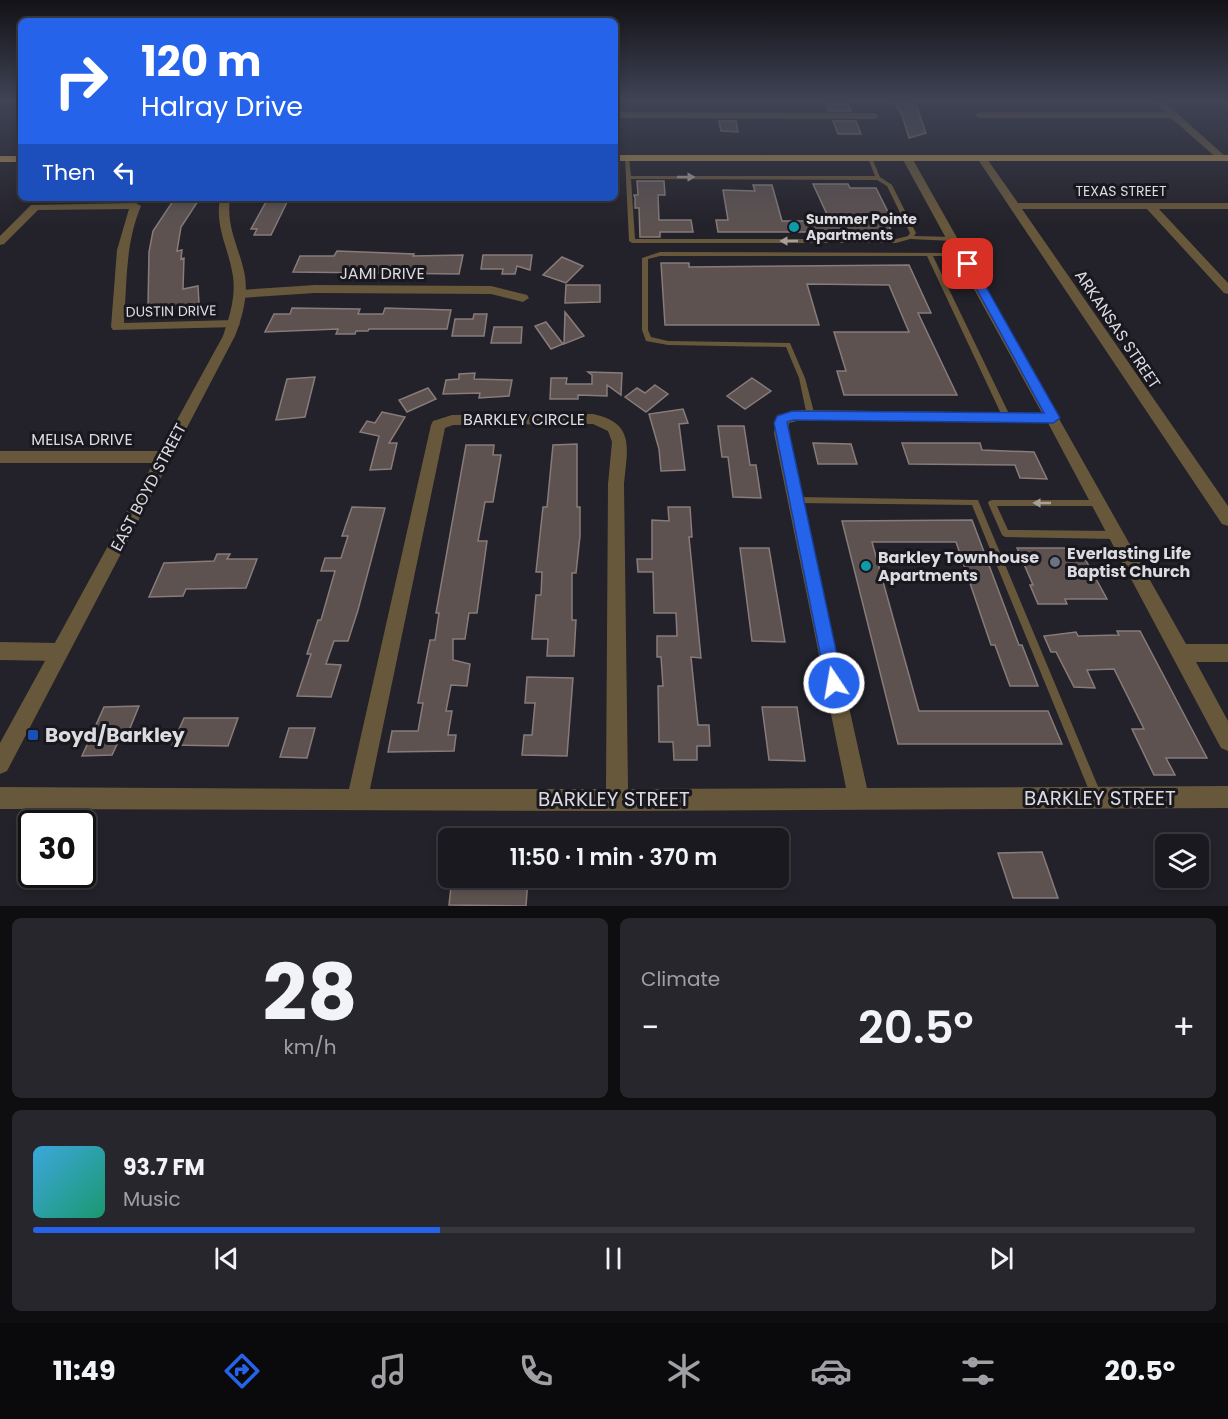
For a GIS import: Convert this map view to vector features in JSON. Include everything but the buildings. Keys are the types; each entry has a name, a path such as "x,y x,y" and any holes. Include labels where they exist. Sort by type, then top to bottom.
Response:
{"main road":[{"path":"618,158 1225,158"},
{"path":"0,159 18,159"}],"street":[{"path":"1207,143 1225,158"},
{"path":"907,158 1100,503 1228,741"},
{"name":"ARKANSAS STREET","path":"982,158 1228,519"},
{"name":"EAST BOYD STREET","path":"0,764 234,324 240,294 238,271 223,231 225,201"},
{"name":"DUSTIN DRIVE","path":"0,242 35,207 136,206 123,244 117,327 234,324"},
{"name":"TEXAS STREET","path":"1014,206 1228,206"},
{"path":"1150,206 1228,290"},
{"name":"JAMI DRIVE","path":"240,294 315,289 491,290 523,298"},
{"path":"858,797 780,423 786,416 1053,418"},
{"name":"BARKLEY CIRCLE","path":"358,797 438,425 452,420 593,419 612,423 618,431 619,439 616,484 617,800"},
{"name":"MELISA DRIVE","path":"0,457 164,457"},
{"path":"0,651 58,652"},
{"path":"1179,653 1228,653"},
{"name":"BARKLEY STREET","path":"0,798 358,797 617,800 858,797 1098,799 1228,797"}],"lane":[{"path":"627,158 632,241 896,241 910,237 953,238"},
{"path":"870,158 878,178"},
{"path":"628,177 878,178 889,185 913,233 910,237"},
{"path":"811,416 802,378 788,345 668,343 648,339 645,330 645,258 660,254 962,254"},
{"path":"929,254 1007,418"},
{"path":"796,500 975,502 1098,799"},
{"path":"1100,503 992,503 1005,533 1118,536"}],"place":[{"name":"Summer Pointe Apartments","path":"794,227"},
{"name":"Everlasting Life Baptist Church","path":"1055,562"},
{"name":"Barkley Townhouse Apartments","path":"866,566"},
{"name":"Boyd/Barkley","path":"33,735"}],"route":[{"path":"834,683 780,423 786,416 792,415 1053,418 968,264"}]}
